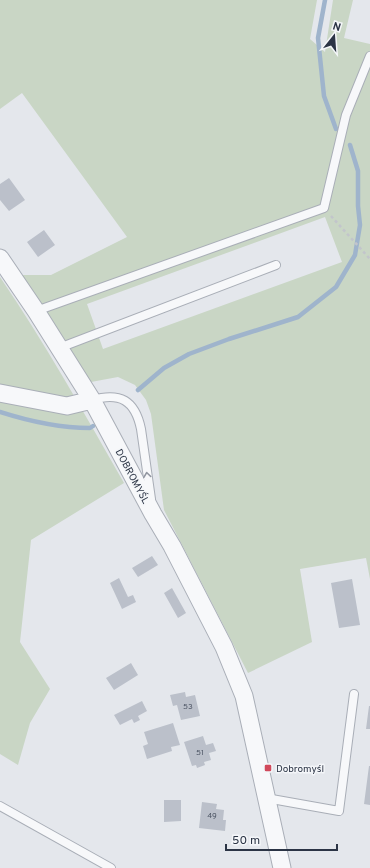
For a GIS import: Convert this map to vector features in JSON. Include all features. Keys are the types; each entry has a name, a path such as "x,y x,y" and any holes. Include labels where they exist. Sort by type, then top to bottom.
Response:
{"street":[{"name":"DOBROMYŚL","path":"0,258 36,311 92,400 153,514 172,546 227,653 244,696 282,868"},
{"path":"0,393 67,406 92,400"}],"lane":[{"path":"36,311 324,208 346,115 370,56"},
{"path":"59,348 276,265"},
{"path":"92,400 104,396 116,396 132,407 138,418 141,429 153,514"},
{"path":"266,798 339,811 354,694"},
{"path":"0,806 111,868"}],"path":[{"path":"324,208 370,259"}],"green space":[{"path":"0,0 317,0 310,39 325,52 333,0 353,0 344,38 370,44 370,579 366,558 300,569 312,642 248,673 164,510 151,414 146,400 135,385 118,377 91,382 49,314 21,275 51,275 127,237 22,93 0,109","holes":["325,217 342,262 103,349 87,304"]},
{"path":"0,277 17,302 79,404 124,483 31,540 20,642 50,689 30,723 18,765 0,754"}],"building":[{"path":"9,178 25,200 9,211 0,200 0,184"},
{"path":"44,230 55,245 38,257 27,242"},
{"path":"152,556 158,565 138,577 132,568"},
{"path":"119,578 128,597 133,595 136,602 122,609 110,583"},
{"path":"352,579 360,625 339,628 331,583"},
{"path":"172,588 186,613 178,618 164,593"},
{"path":"131,663 138,675 114,690 106,678"},
{"path":"185,692 186,697 195,695 200,716 181,720 177,705 173,706 170,695"},
{"path":"142,701 147,711 138,716 140,720 134,723 132,719 120,725 114,715"},
{"path":"369,706 370,729 366,729"},
{"path":"173,723 180,745 171,747 172,751 147,759 143,746 148,744 144,732"},
{"path":"203,736 206,745 213,743 216,751 209,753 211,760 204,762 205,765 197,768 196,765 192,766 184,742"},
{"path":"370,766 370,805 364,804"},
{"path":"164,800 181,800 181,821 164,822"},
{"path":"202,802 217,804 216,809 224,810 223,820 226,820 225,831 199,828"}],"waterway":[{"path":"325,0 318,38 324,96 336,129"},
{"path":"138,390 164,368 189,354 229,339 298,317 336,287 355,255 360,225 358,206 358,171 350,145"},
{"path":"0,412 23,419 56,426 78,428 90,428 93,426"}],"place":[{"name":"Dobromyśl","path":"268,768"}]}
